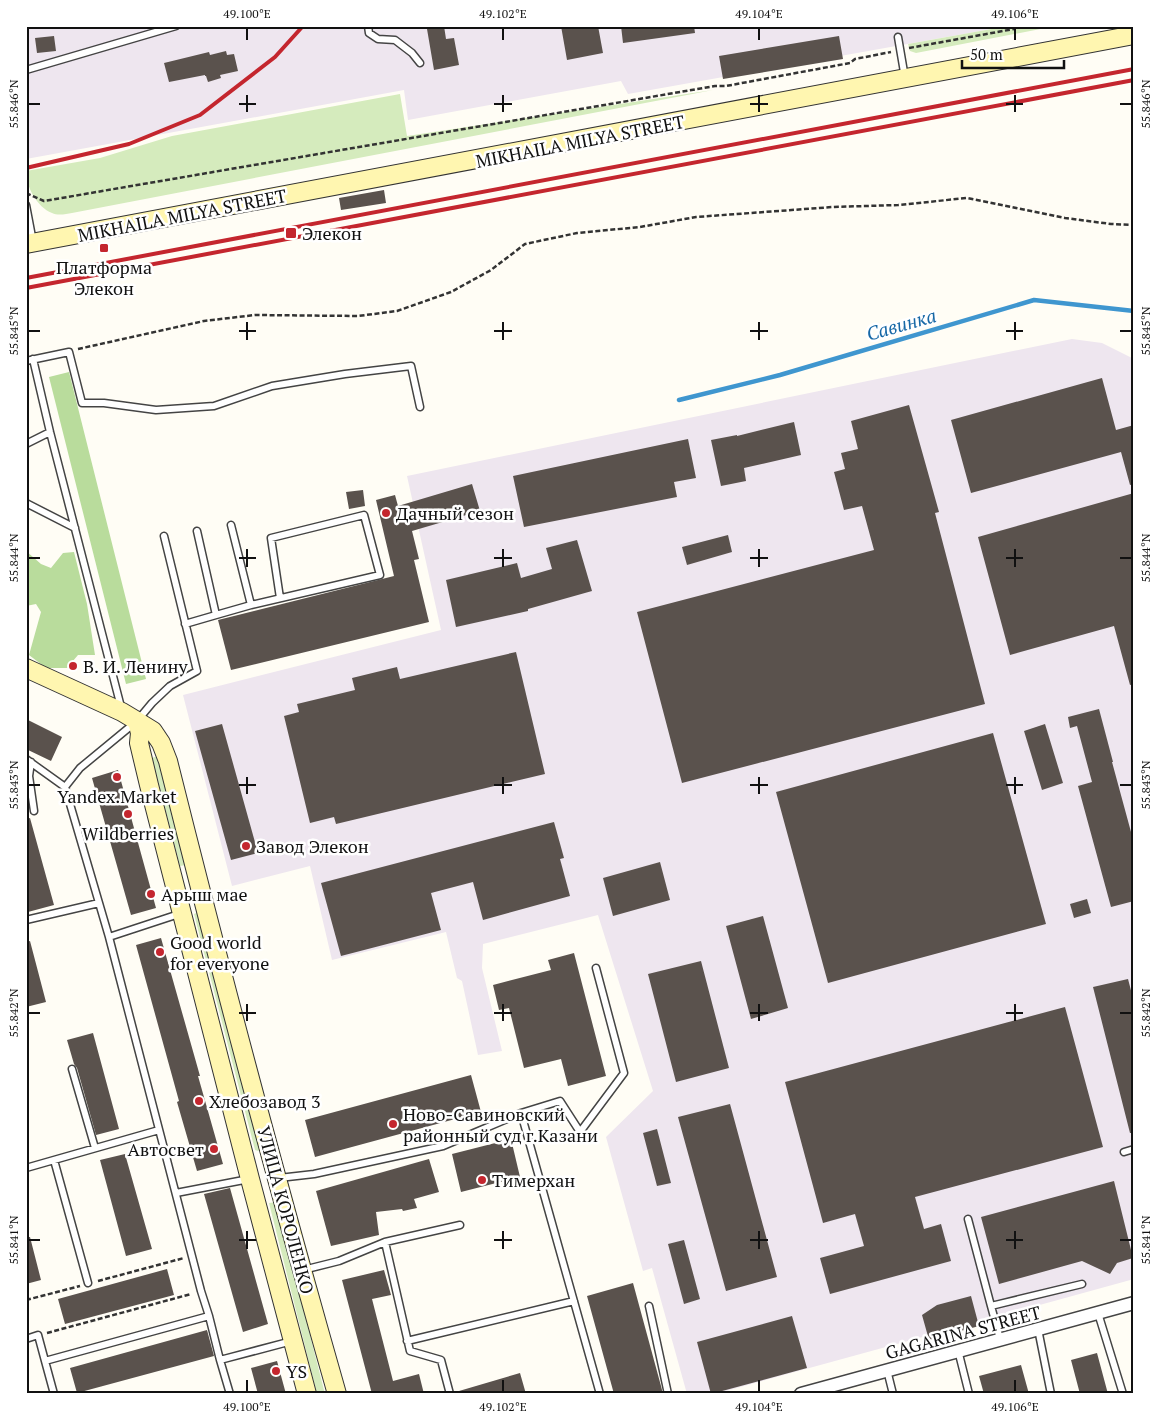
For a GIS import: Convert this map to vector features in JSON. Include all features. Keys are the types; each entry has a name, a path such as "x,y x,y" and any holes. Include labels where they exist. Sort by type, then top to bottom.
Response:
{"street":[{"name":"MIKHAILA MILYA STREET","path":"30,244 1134,35"},
{"path":"26,668 138,721"},
{"name":"УЛИЦА КОРОЛЕНКО","path":"138,721 153,731 161,743 168,761 276,1178 336,1394"},
{"name":"УЛИЦА КОРОЛЕНКО","path":"138,721 139,743 144,768 307,1394"},
{"path":"180,906 201,893"},
{"path":"250,1179 276,1178"},
{"name":"GAGARINA STREET","path":"801,1394 1134,1303"}],"lane":[{"path":"26,70 176,26"},
{"path":"368,26 369,33 378,39 395,40 412,53 420,63"},
{"path":"898,37 905,79"},
{"path":"26,205 30,244"},
{"path":"122,712 30,360 69,352 82,403 104,403 156,410 214,406 272,386 411,366 420,407"},
{"path":"26,444 50,432"},
{"path":"26,503 75,528"},
{"path":"185,624 251,605 380,574 364,514 271,538 280,598"},
{"path":"231,525 251,605"},
{"path":"197,531 216,614"},
{"path":"65,786 80,768 138,721 152,703 170,686 197,671 164,536"},
{"path":"29,761 65,786 109,937 201,1291 230,1394"},
{"path":"29,761 34,811"},
{"path":"26,920 99,903"},
{"path":"109,937 180,906"},
{"path":"276,1178 314,1174 443,1146 521,1113 560,1101 580,1132 624,1073 596,968"},
{"path":"72,1068 95,1148"},
{"path":"521,1113 600,1394"},
{"path":"26,1168 160,1130"},
{"path":"1124,1152 1134,1150"},
{"path":"54,1160 88,1284"},
{"path":"176,1193 250,1179"},
{"path":"968,1218 1000,1339"},
{"path":"302,1271 339,1260 385,1242 460,1225"},
{"path":"385,1242 410,1351 441,1360 450,1394"},
{"path":"992,1306 1082,1284"},
{"path":"407,1341 574,1301"},
{"path":"648,1306 668,1394"},
{"path":"1098,1313 1123,1394"},
{"path":"45,1362 209,1316"},
{"path":"1038,1329 1051,1394"},
{"path":"26,1339 38,1335 54,1394"},
{"path":"220,1360 294,1341"},
{"path":"958,1350 969,1394"},
{"path":"887,1370 893,1394"}],"path":[{"path":"26,193 44,201 705,88 726,86 850,63 855,59 1014,29 1017,26"},
{"path":"69,352 204,321 255,315 358,316 397,311 451,292 491,270 525,244 577,233 640,227 696,217 898,205 967,198 1065,218 1134,225"},
{"path":"26,1300 192,1256"},
{"path":"38,1335 201,1291"}],"shaded area":[{"path":"26,26 1008,26 628,94 621,81 408,120 404,90 26,159"},
{"path":"1072,339 1102,343 1134,359 1134,1279 715,1394 687,1394 652,1268 643,1271 606,1137 653,1091 598,915 483,944 482,968 502,1051 478,1055 462,981 457,978 446,932 332,960 310,866 232,886 183,695 441,630 407,476"}],"green space":[{"path":"1008,26 1056,26 916,53 910,51 908,44"},
{"path":"713,90 59,215 47,210 33,196 26,171 100,158 172,136 400,94 407,136"},
{"path":"69,372 146,679 126,684 49,377"},
{"path":"26,551 41,564 51,568 63,553 74,552 87,604 95,655 78,655 67,668 46,668 29,655 41,612 36,604 26,606"},
{"path":"158,756 186,865 180,866 152,758"},
{"path":"199,912 260,1150 258,1151 255,1150 194,914"},
{"path":"276,1202 325,1394 317,1394 269,1203"}],"building":[{"path":"444,26 446,39 454,38 459,65 434,70 427,29"},
{"path":"561,26 598,26 603,53 567,60"},
{"path":"621,26 694,26 695,33 623,43"},
{"path":"54,36 56,51 37,53 35,38"},
{"path":"839,36 843,59 723,79 719,56"},
{"path":"226,51 227,55 234,54 238,71 220,75 221,78 208,82 205,75 169,82 164,63 209,52 210,55"},
{"path":"384,190 386,203 341,210 339,198"},
{"path":"1102,378 1116,430 1134,425 1134,484 1130,485 1121,452 971,493 951,420"},
{"path":"909,405 939,512 935,513 985,704 682,783 637,612 874,550 862,506 844,510 834,472 845,469 841,453 858,449 851,421"},
{"path":"794,422 801,455 744,468 746,481 721,486 711,440 737,436"},
{"path":"688,439 696,478 674,482 677,497 524,527 513,476"},
{"path":"472,484 480,511 412,531 419,559 414,560 429,622 231,670 218,620 394,576 376,500 395,495 398,506"},
{"path":"363,490 365,506 349,509 346,492"},
{"path":"1134,493 1134,684 1130,685 1114,626 1010,655 978,537"},
{"path":"728,535 732,552 687,565 682,547"},
{"path":"577,540 592,591 528,609 528,611 456,627 446,580 517,563 521,578 552,569 546,548"},
{"path":"516,652 545,774 336,824 334,817 310,823 284,716 299,712 297,704 355,690 352,678 397,667 400,679"},
{"path":"1099,709 1134,843 1134,901 1111,907 1078,786 1092,782 1077,726 1070,728 1068,717"},
{"path":"26,719 62,737 51,761 26,749"},
{"path":"222,724 258,853 231,860 195,731"},
{"path":"1045,724 1063,783 1042,790 1024,731"},
{"path":"993,733 1046,924 828,983 776,792"},
{"path":"118,770 156,908 131,915 92,778"},
{"path":"30,818 54,905 28,912 26,906 26,819"},
{"path":"554,822 564,858 560,859 570,896 483,920 473,882 431,893 441,930 341,956 321,883"},
{"path":"660,862 670,900 613,916 603,878"},
{"path":"1087,899 1091,913 1074,918 1070,904"},
{"path":"763,916 788,1008 751,1019 726,926"},
{"path":"161,938 223,1164 197,1171 136,945"},
{"path":"30,941 46,1002 26,1007 26,942"},
{"path":"574,953 606,1076 568,1086 561,1059 524,1068 509,1008 499,1010 493,985 551,970 548,960"},
{"path":"701,961 729,1068 676,1082 648,974"},
{"path":"1128,979 1134,1002 1134,1133 1130,1133 1093,987"},
{"path":"1065,1007 1103,1147 915,1197 924,1229 941,1224 951,1261 830,1294 820,1258 864,1246 855,1214 823,1223 785,1082"},
{"path":"93,1033 119,1129 96,1135 67,1040"},
{"path":"471,1075 481,1112 315,1157 305,1120"},
{"path":"730,1104 777,1277 726,1291 678,1117"},
{"path":"657,1129 671,1183 657,1186 643,1133"},
{"path":"511,1139 520,1177 461,1192 452,1154"},
{"path":"125,1154 152,1249 126,1256 100,1160"},
{"path":"429,1159 439,1192 414,1199 417,1208 403,1211 402,1209 376,1212 379,1235 331,1246 316,1191"},
{"path":"1114,1181 1133,1258 1117,1263 1110,1274 1082,1261 999,1284 981,1217"},
{"path":"230,1188 268,1324 243,1332 204,1194"},
{"path":"26,1237 30,1237 41,1280 26,1284"},
{"path":"684,1240 700,1299 684,1304 668,1244"},
{"path":"167,1269 174,1295 65,1324 58,1299"},
{"path":"384,1270 391,1295 372,1299 393,1381 419,1374 424,1394 372,1394 342,1280"},
{"path":"633,1283 663,1394 614,1394 587,1296"},
{"path":"971,1296 979,1326 929,1340 922,1315 937,1305"},
{"path":"792,1316 807,1368 711,1394 697,1342"},
{"path":"207,1330 214,1356 77,1393 70,1368"},
{"path":"1097,1353 1108,1394 1080,1394 1071,1360"},
{"path":"277,1361 286,1394 258,1394 251,1368"},
{"path":"1021,1365 1029,1394 984,1394 979,1376"},
{"path":"520,1373 526,1394 460,1394 459,1391"}],"waterway":[{"name":"Савинка","path":"679,400 780,375 1034,300 1134,311"}],"railway":[{"path":"26,168 129,144 200,115 275,57 303,26"},
{"path":"26,278 1134,69"},
{"path":"26,288 1134,80"}],"place":[{"name":"Элекон","path":"291,233"},
{"name":"Платформа Элекон","path":"104,248"},
{"name":"Дачный сезон","path":"386,513"},
{"name":"В. И. Ленину","path":"73,666"},
{"name":"Yandex.Market","path":"117,777"},
{"name":"Wildberries","path":"128,814"},
{"name":"Завод Элекон","path":"246,846"},
{"name":"Арыш мае","path":"151,894"},
{"name":"Good world for everyone","path":"160,952"},
{"name":"Хлебозавод 3","path":"199,1101"},
{"name":"Ново-Савиновский районный суд г.Казани","path":"393,1124"},
{"name":"Автосвет","path":"214,1149"},
{"name":"Тимерхан","path":"482,1180"},
{"name":"YS","path":"276,1371"}]}
